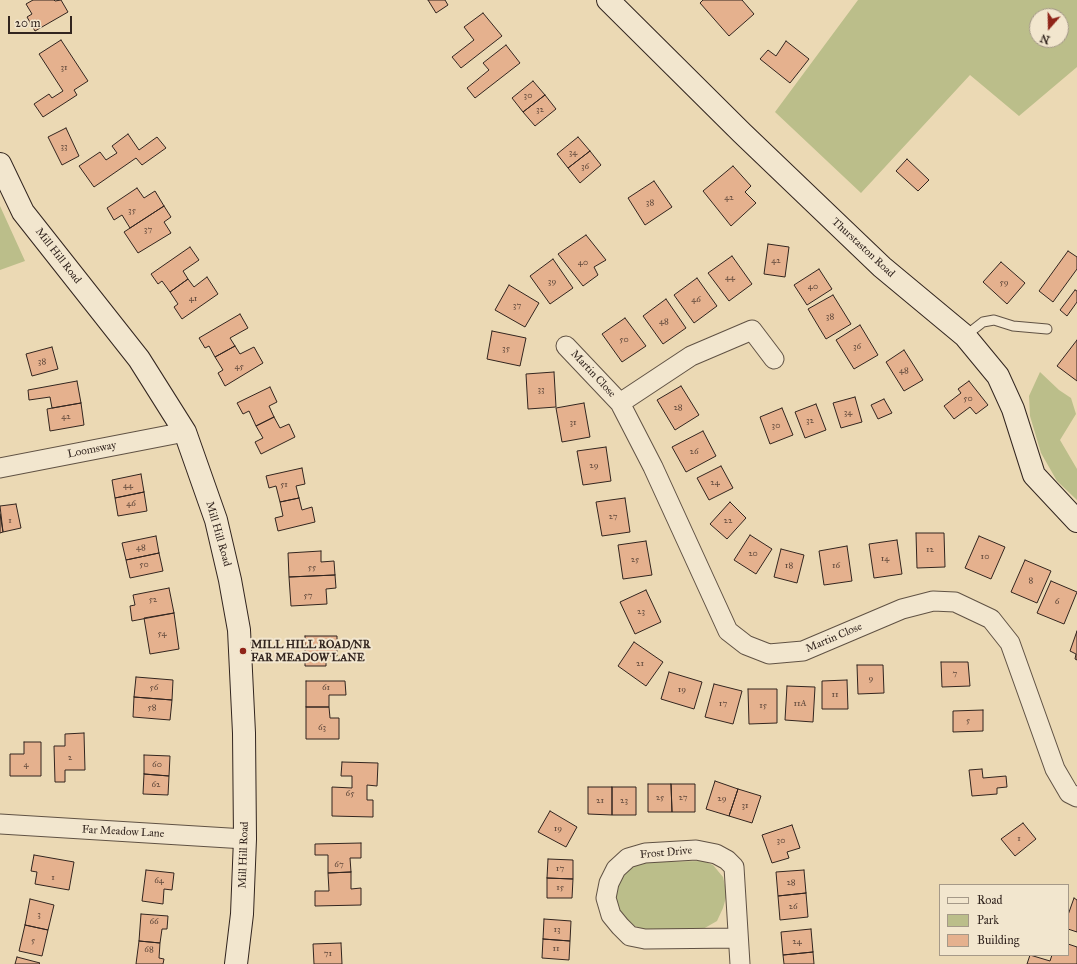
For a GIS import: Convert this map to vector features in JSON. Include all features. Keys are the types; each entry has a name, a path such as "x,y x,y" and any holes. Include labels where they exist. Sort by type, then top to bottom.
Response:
{"street":[{"name":"Thurstaston Road","path":"608,0 742,133 882,267 965,336 998,376 1013,408 1034,475 1077,521"},
{"name":"Mill Hill Road","path":"0,164 23,212 139,359 185,432 216,520 230,580 239,630 244,733 246,839 242,914 236,964"},
{"name":"Martin Close","path":"620,403 691,356 752,330 774,359"},
{"name":"Martin Close","path":"566,346 620,403 653,467 728,631 746,645 769,654 804,651 902,610 933,601 955,602 991,619 1010,643 1055,769 1069,793 1077,797"},
{"name":"Loomsway","path":"0,468 185,432"},
{"name":"Far Meadow Lane","path":"0,824 246,839"},
{"name":"Frost Drive","path":"738,938 645,940 630,936 611,915 606,898 609,883 616,869 628,858 645,853 696,850 716,854 727,860 734,868 740,964"}],"lane":[{"path":"965,336 983,322 994,320 1013,326 1047,329"}],"green space":[{"path":"858,0 1077,0 1077,67 1019,116 970,75 861,193 775,112"},
{"path":"0,206 25,261 0,270"},
{"path":"1040,372 1059,390 1071,398 1076,414 1060,440 1077,469 1077,500 1057,481 1041,453 1030,416 1029,396"},
{"path":"703,861 713,865 723,877 727,894 717,921 703,929 648,931 630,924 619,911 614,900 617,887 621,877 629,868 642,862"}],"building":[{"path":"33,0 61,0 68,12 35,31 27,17 32,14 26,4"},
{"path":"428,0 445,0 448,5 436,13"},
{"path":"703,0 742,0 754,14 729,36 700,3"},
{"path":"483,13 502,36 461,68 452,57 474,40 464,27"},
{"path":"61,40 88,81 74,90 77,95 43,117 34,104 49,94 52,98 63,91 39,54"},
{"path":"786,41 809,59 790,83 760,59 768,50 776,56"},
{"path":"506,45 520,63 475,98 467,88 489,70 483,63"},
{"path":"533,81 545,95 523,112 512,98"},
{"path":"545,95 556,109 535,126 523,112"},
{"path":"66,128 79,156 62,165 48,137"},
{"path":"128,134 139,150 157,137 166,148 142,165 136,158 94,187 79,166 100,152 106,160 117,153 112,146"},
{"path":"578,137 590,151 568,168 557,154"},
{"path":"590,151 601,165 580,183 568,168"},
{"path":"907,159 929,180 918,191 896,171"},
{"path":"733,166 751,186 745,192 756,203 731,226 703,191"},
{"path":"654,181 672,207 645,225 628,198"},
{"path":"137,188 144,198 155,191 164,206 130,228 122,215 114,220 107,208"},
{"path":"164,206 171,217 164,222 171,233 138,253 124,232"},
{"path":"586,235 606,260 594,267 598,275 583,286 558,254"},
{"path":"768,244 789,247 785,277 764,274"},
{"path":"190,247 199,260 183,271 188,279 170,292 162,281 158,284 151,274"},
{"path":"1068,251 1077,257 1077,269 1053,302 1039,291"},
{"path":"732,256 752,284 729,301 708,273"},
{"path":"553,259 573,288 550,304 530,276"},
{"path":"1001,262 1025,283 1007,304 983,282"},
{"path":"819,269 832,289 807,305 794,285"},
{"path":"207,277 218,294 182,319 174,307 178,304 170,292 188,279 194,287"},
{"path":"697,278 717,306 694,323 674,295"},
{"path":"509,285 539,303 525,327 495,310"},
{"path":"1075,290 1077,291 1077,302 1067,316 1060,310"},
{"path":"833,295 851,324 826,339 808,309"},
{"path":"666,299 686,328 663,344 643,316"},
{"path":"240,314 248,328 230,338 235,346 215,357 209,346 205,348 199,338"},
{"path":"625,318 646,346 622,362 602,334"},
{"path":"860,325 878,355 854,369 836,340"},
{"path":"492,331 526,338 520,366 487,359"},
{"path":"1077,340 1077,381 1057,366"},
{"path":"235,346 240,354 254,347 263,363 225,386 218,373 223,370 215,357"},
{"path":"52,347 58,369 32,376 26,354"},
{"path":"904,350 923,380 904,391 886,362"},
{"path":"554,372 556,407 528,409 526,374"},
{"path":"77,381 81,403 52,408 50,397 29,400 28,390"},
{"path":"969,381 988,405 976,414 970,407 954,419 944,406 961,393 958,389"},
{"path":"681,386 699,415 675,430 657,400"},
{"path":"270,387 277,402 269,406 274,417 256,426 249,411 243,414 237,403"},
{"path":"855,397 862,422 841,428 833,403"},
{"path":"884,399 892,413 878,419 871,405"},
{"path":"81,403 84,425 50,431 47,409"},
{"path":"584,403 590,437 562,442 556,408"},
{"path":"816,404 826,430 805,438 795,412"},
{"path":"782,408 793,435 770,444 760,417"},
{"path":"274,417 280,428 289,424 295,437 261,454 255,442 263,438 256,426"},
{"path":"703,431 716,456 686,472 672,447"},
{"path":"606,447 611,481 583,485 577,451"},
{"path":"721,466 733,488 709,500 697,478"},
{"path":"302,468 305,484 296,486 299,498 280,502 276,486 269,488 266,476"},
{"path":"141,474 144,492 115,498 112,480"},
{"path":"144,492 147,511 118,516 115,498"},
{"path":"299,498 302,510 312,507 315,522 278,531 275,518 283,516 280,502"},
{"path":"625,498 630,532 602,536 596,502"},
{"path":"730,502 746,518 727,539 710,524"},
{"path":"16,504 21,528 3,532 0,506"},
{"path":"0,514 3,532 0,533"},
{"path":"916,533 944,533 945,567 917,568"},
{"path":"750,535 772,549 756,574 734,560"},
{"path":"156,536 159,553 126,560 122,543"},
{"path":"979,536 1005,547 991,579 965,568"},
{"path":"897,540 902,574 874,578 869,544"},
{"path":"646,541 652,575 623,579 618,545"},
{"path":"847,546 852,581 824,585 819,551"},
{"path":"781,549 804,555 797,583 774,577"},
{"path":"321,551 321,562 334,561 335,575 289,577 288,553"},
{"path":"159,553 163,571 130,578 126,560"},
{"path":"1025,560 1051,571 1037,603 1011,592"},
{"path":"335,575 336,588 326,589 327,604 291,606 289,577"},
{"path":"1051,581 1077,592 1064,624 1037,613"},
{"path":"169,588 174,613 132,621 130,606 135,605 133,595"},
{"path":"646,590 661,622 635,634 620,602"},
{"path":"174,613 179,649 150,654 144,618"},
{"path":"1077,631 1077,660 1075,659 1076,654 1070,651"},
{"path":"305,636 337,636 337,656 326,656 326,666 305,666"},
{"path":"634,642 663,662 646,686 618,666"},
{"path":"941,662 968,662 970,686 942,687"},
{"path":"857,665 883,665 884,693 858,694"},
{"path":"669,672 702,682 694,709 661,699"},
{"path":"136,677 173,680 172,700 134,697"},
{"path":"847,680 848,709 822,709 822,681"},
{"path":"306,681 345,681 346,695 329,695 329,707 306,707"},
{"path":"714,684 742,691 733,724 705,717"},
{"path":"787,686 815,687 813,722 785,720"},
{"path":"748,689 777,689 777,723 749,724"},
{"path":"134,697 172,700 170,720 133,717"},
{"path":"306,707 329,707 330,718 339,718 339,739 306,739"},
{"path":"983,710 983,731 953,732 953,711"},
{"path":"84,733 85,770 65,770 65,782 55,782 54,746 65,746 65,734"},
{"path":"24,742 41,742 41,776 10,776 10,754 24,754"},
{"path":"144,755 170,756 169,776 144,774"},
{"path":"342,762 378,763 377,786 367,785 367,800 373,800 373,817 332,816 332,787 352,788 352,776 341,776"},
{"path":"982,769 983,778 1006,776 1007,787 997,788 997,794 972,796 969,770"},
{"path":"144,774 169,776 168,795 143,794"},
{"path":"715,781 738,789 729,816 706,809"},
{"path":"648,784 671,784 672,812 648,812"},
{"path":"671,784 695,784 695,812 672,812"},
{"path":"588,787 612,787 612,815 588,814"},
{"path":"612,787 636,787 636,815 612,815"},
{"path":"738,789 761,796 752,823 729,816"},
{"path":"550,811 577,827 566,847 538,832"},
{"path":"1023,823 1036,839 1015,856 1001,839"},
{"path":"792,825 800,848 787,852 789,858 772,863 762,835"},
{"path":"361,843 361,858 350,858 351,872 328,873 328,855 315,855 315,844"},
{"path":"34,855 74,862 69,890 35,884 37,872 31,871"},
{"path":"548,859 573,860 573,879 547,878"},
{"path":"146,870 174,873 172,890 164,889 163,904 142,901"},
{"path":"804,870 806,893 778,896 776,872"},
{"path":"351,872 351,889 361,888 361,905 315,906 315,891 329,891 328,873"},
{"path":"547,878 573,879 572,898 547,898"},
{"path":"806,893 808,917 780,920 778,896"},
{"path":"1074,898 1077,900 1077,932 1069,929 1069,912"},
{"path":"30,899 54,905 48,930 25,925"},
{"path":"141,914 168,916 167,929 162,929 160,943 139,941"},
{"path":"544,919 571,921 570,941 543,939"},
{"path":"25,925 48,930 42,956 19,951"},
{"path":"811,929 813,952 783,955 781,932"},
{"path":"543,939 570,941 569,960 542,958"},
{"path":"139,941 160,943 159,958 164,959 163,964 136,964"},
{"path":"341,943 342,964 314,964 313,944"},
{"path":"1069,944 1077,947 1077,964 1027,964 1030,956 1050,961 1052,956 1069,956"},
{"path":"813,952 814,964 784,964 783,955"},
{"path":"17,957 40,963 15,964"}],"place":[{"name":"MILL HILL ROAD/NR FAR MEADOW LANE","path":"243,651"}]}
